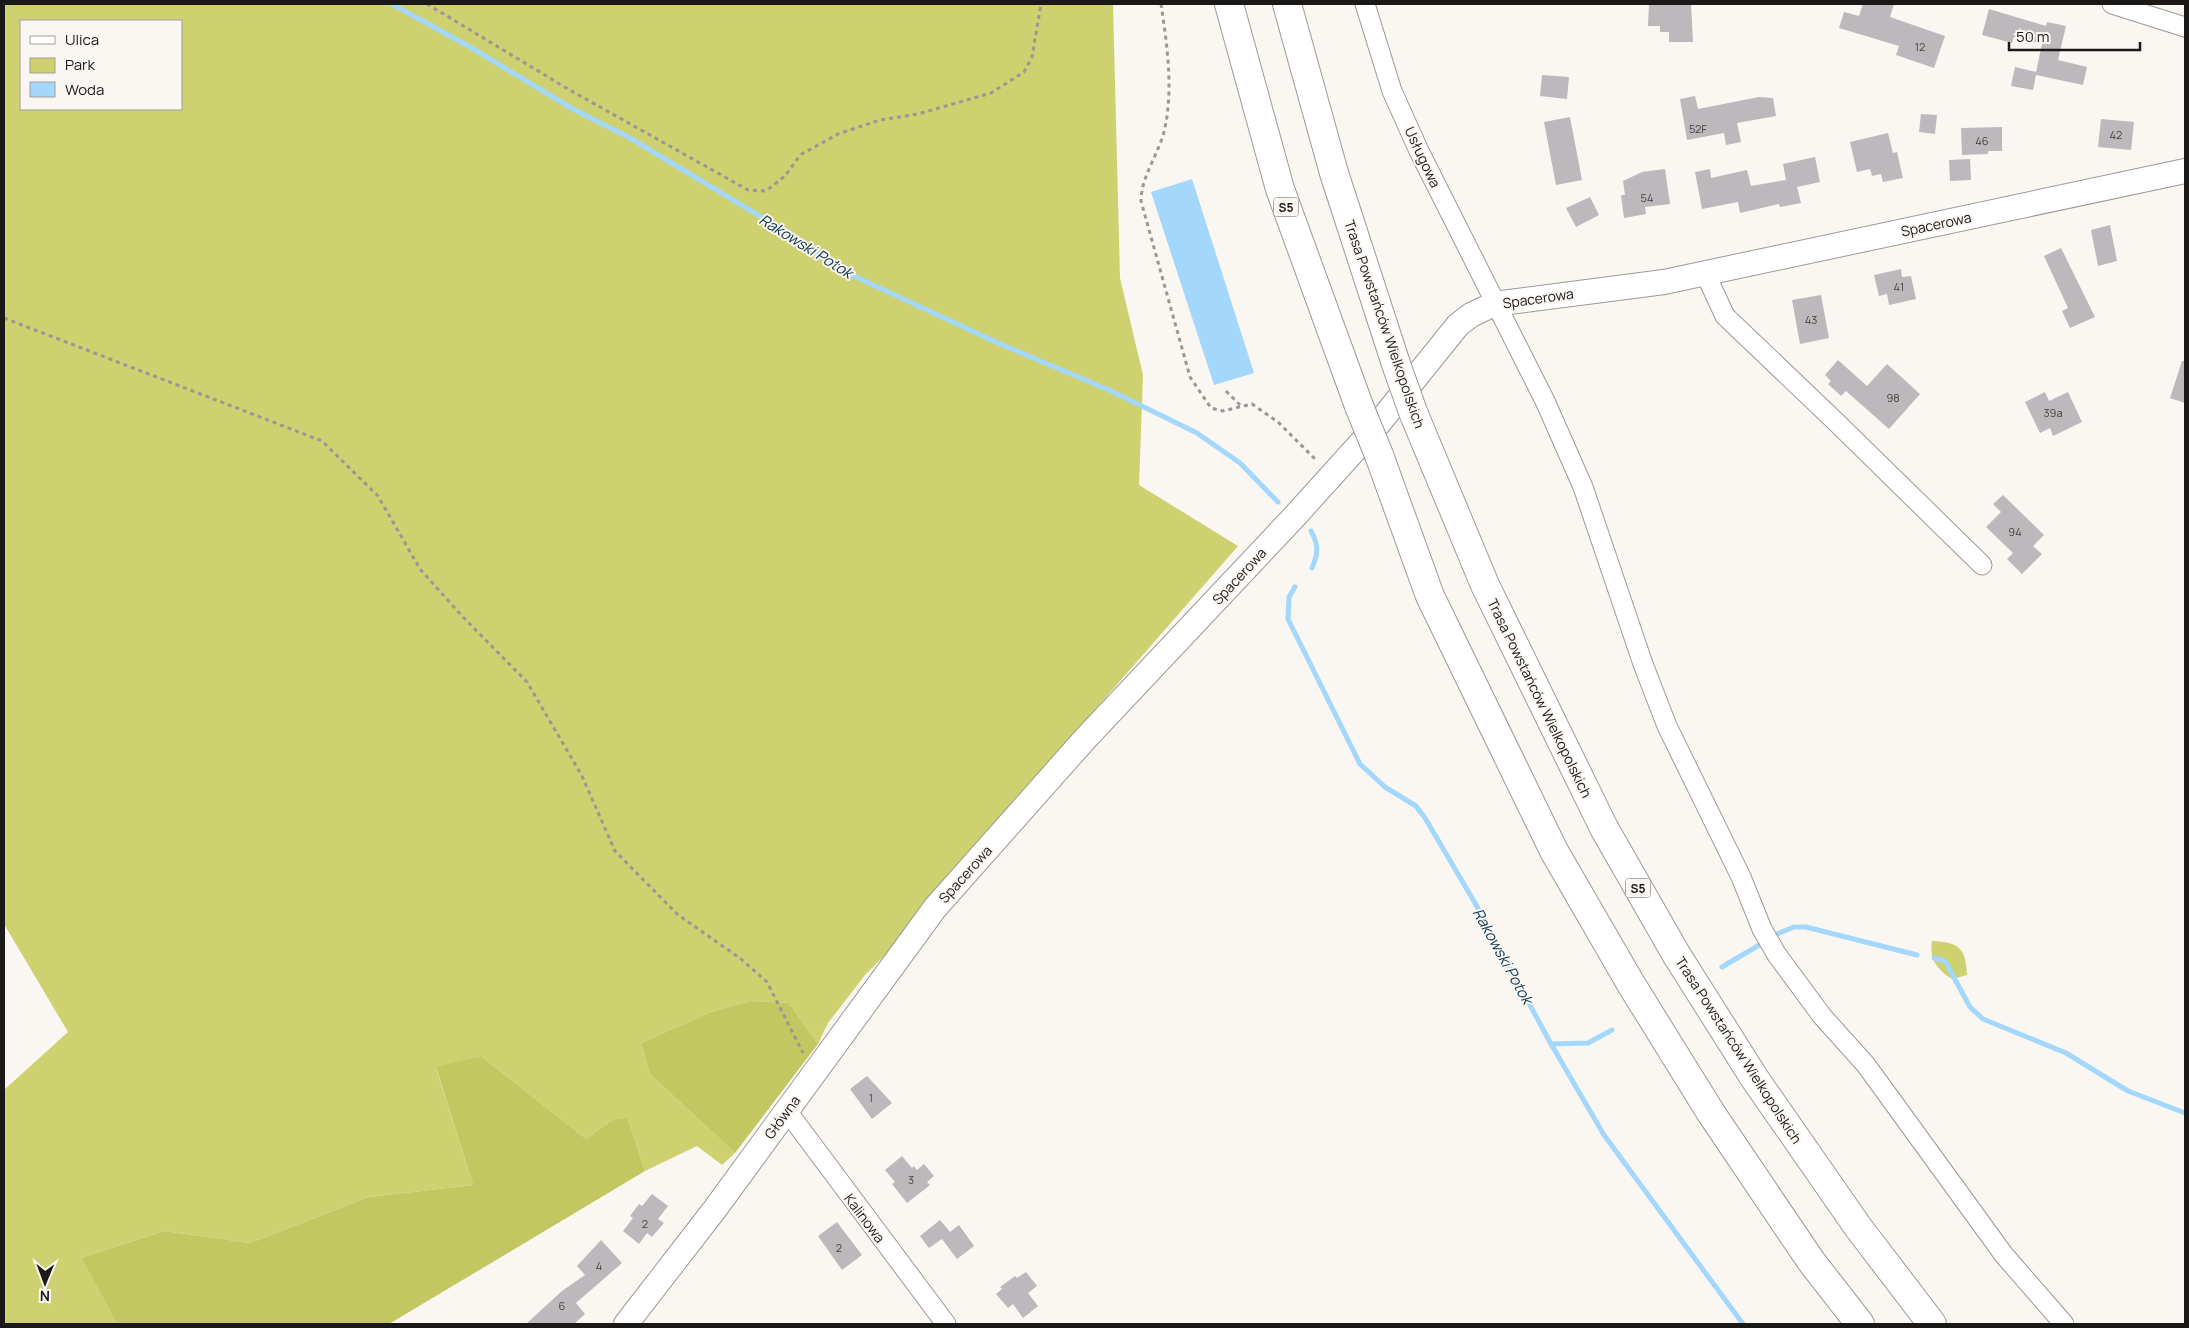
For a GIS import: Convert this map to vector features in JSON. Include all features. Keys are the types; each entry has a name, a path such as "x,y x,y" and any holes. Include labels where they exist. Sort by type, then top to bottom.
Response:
{"highway":[{"name":"S5","path":"1229,4 1280,189 1430,596 1554,851 1631,984 1710,1113 1811,1261 1860,1324"},
{"name":"Trasa Powstańców Wielkopolskich","path":"1287,4 1334,173 1396,364 1413,412 1485,585 1604,828 1676,954 1755,1079 1858,1227 1932,1324"}],"street":[{"name":"Usługowa","path":"1365,4 1392,90 1419,152 1494,304 1545,401 1583,487 1667,726 1741,877 1762,929 1777,954 1822,1016 1866,1065 2004,1255 2064,1324"},
{"path":"2112,4 2185,28"},
{"name":"Spacerowa","path":"935,908 1085,739 1379,424 1458,325 1471,315 1494,304 1664,282 2185,171"},
{"path":"1705,273 1725,316 1731,323 1834,420 1982,565"},
{"name":"Główna","path":"626,1324 935,908"},
{"name":"Kalinowa","path":"786,1111 946,1324"}],"path":[{"path":"427,4 568,89 748,190 766,191 785,176 800,155 838,134 880,120 918,114 992,93 1024,72 1032,57 1042,4"},
{"path":"1162,4 1168,63 1168,108 1164,133 1141,190 1141,201 1190,377 1211,408 1223,411 1240,405 1252,404 1278,422 1331,476"},
{"path":"4,318 322,441 378,496 420,569 461,615 528,682 582,776 615,850 677,914 741,959 768,982 800,1044 812,1075"},
{"path":"1226,391 1240,405"}],"green space":[{"path":"4,4 1113,4 1120,278 1143,375 1139,485 1238,546 982,839 886,954 865,975 828,1023 818,1044 789,1003 750,1001 711,1012 641,1043 650,1074 735,1153 722,1165 697,1146 645,1171 628,1119 614,1119 586,1139 481,1056 436,1068 473,1185 369,1197 250,1243 164,1231 81,1258 117,1324 4,1324 4,1090 68,1032 4,924"},
{"path":"1932,941 1949,943 1959,948 1965,958 1967,975 1952,979 1942,972 1933,959"},
{"path":"750,1001 789,1003 818,1044 735,1153 650,1074 641,1043 711,1012"},
{"path":"481,1056 586,1139 614,1119 628,1119 645,1171 389,1324 117,1324 81,1258 164,1231 250,1243 369,1197 473,1185 436,1067"}],"water":[{"path":"1192,179 1254,373 1214,385 1151,192"}],"building":[{"path":"1649,4 1691,4 1693,42 1669,42 1669,32 1660,32 1660,26 1648,26"},
{"path":"1863,4 1894,4 1890,17 1945,36 1934,68 1896,55 1899,46 1839,28 1844,12 1859,16"},
{"path":"1989,9 2046,26 2047,22 2066,26 2058,60 2087,67 2083,85 2036,75 2033,90 2011,86 2015,67 2036,72 2042,44 2014,37 2012,43 1982,35"},
{"path":"1542,75 1569,77 1567,99 1540,96"},
{"path":"1695,96 1698,109 1759,97 1773,98 1776,116 1737,123 1741,142 1726,145 1724,133 1687,140 1680,99"},
{"path":"1921,114 1937,115 1935,134 1919,132"},
{"path":"1570,117 1582,180 1556,185 1544,122"},
{"path":"2101,119 2134,122 2131,150 2098,147"},
{"path":"2002,127 2002,151 1988,151 1988,154 1962,155 1961,128"},
{"path":"1888,133 1893,153 1897,152 1903,178 1883,182 1881,174 1872,176 1870,169 1857,172 1850,142"},
{"path":"1815,157 1820,182 1797,187 1801,203 1780,207 1779,204 1740,213 1738,202 1702,209 1695,172 1710,169 1711,178 1747,170 1751,186 1786,180 1783,164"},
{"path":"1970,159 1971,180 1950,181 1949,160"},
{"path":"1665,169 1670,204 1645,207 1646,214 1624,218 1621,195 1625,195 1623,181 1642,172"},
{"path":"1590,197 1599,215 1576,227 1566,208"},
{"path":"2110,225 2117,261 2098,266 2091,230"},
{"path":"2061,248 2095,317 2070,328 2062,311 2068,308 2044,256"},
{"path":"1901,269 1902,277 1911,276 1916,299 1889,305 1887,294 1879,296 1874,275"},
{"path":"1821,295 1829,338 1800,344 1792,300"},
{"path":"1838,360 1867,386 1887,364 1920,394 1889,429 1846,391 1841,396 1828,384 1831,381 1825,375"},
{"path":"2182,361 2185,361 2185,403 2170,398"},
{"path":"2045,392 2049,401 2068,392 2082,422 2053,436 2050,428 2040,433 2025,402"},
{"path":"2003,495 2044,535 2033,546 2042,554 2022,574 2007,559 2013,553 1986,527 2001,512 1993,504"},
{"path":"867,1076 892,1103 872,1119 850,1089"},
{"path":"902,1156 912,1168 914,1166 917,1170 924,1164 934,1176 927,1182 930,1185 907,1203 892,1184 895,1182 885,1170"},
{"path":"652,1194 668,1206 658,1219 664,1223 652,1237 647,1233 639,1244 623,1231 633,1218 630,1216 639,1204 642,1206"},
{"path":"940,1220 950,1232 959,1225 974,1246 957,1259 942,1239 929,1248 920,1236"},
{"path":"837,1222 862,1255 842,1270 818,1236"},
{"path":"601,1240 622,1263 576,1303 585,1314 574,1324 526,1324 562,1291 585,1275 577,1266"},
{"path":"1026,1272 1037,1286 1028,1293 1038,1306 1023,1318 1013,1304 1008,1308 996,1294 1002,1289 1000,1287 1015,1276 1017,1278"}],"waterway":[{"name":"Rakowski Potok","path":"392,4 470,47 571,108 630,138 793,236 841,270 998,343 1109,390 1197,433 1240,463 1278,502"},
{"name":"Rakowski Potok","path":"1311,531 1317,550 1312,568"},
{"name":"Rakowski Potok","path":"1295,587 1289,597 1288,619 1360,764 1385,787 1416,806 1425,818 1475,903 1551,1044 1604,1135 1743,1324"},
{"path":"1777,934 1794,927 1806,927 1917,955"},
{"path":"1722,967 1761,944"},
{"path":"1934,958 1945,961 1970,1007 1983,1019 2066,1053 2128,1091 2185,1113"},
{"path":"1551,1044 1588,1043 1612,1030"}]}
